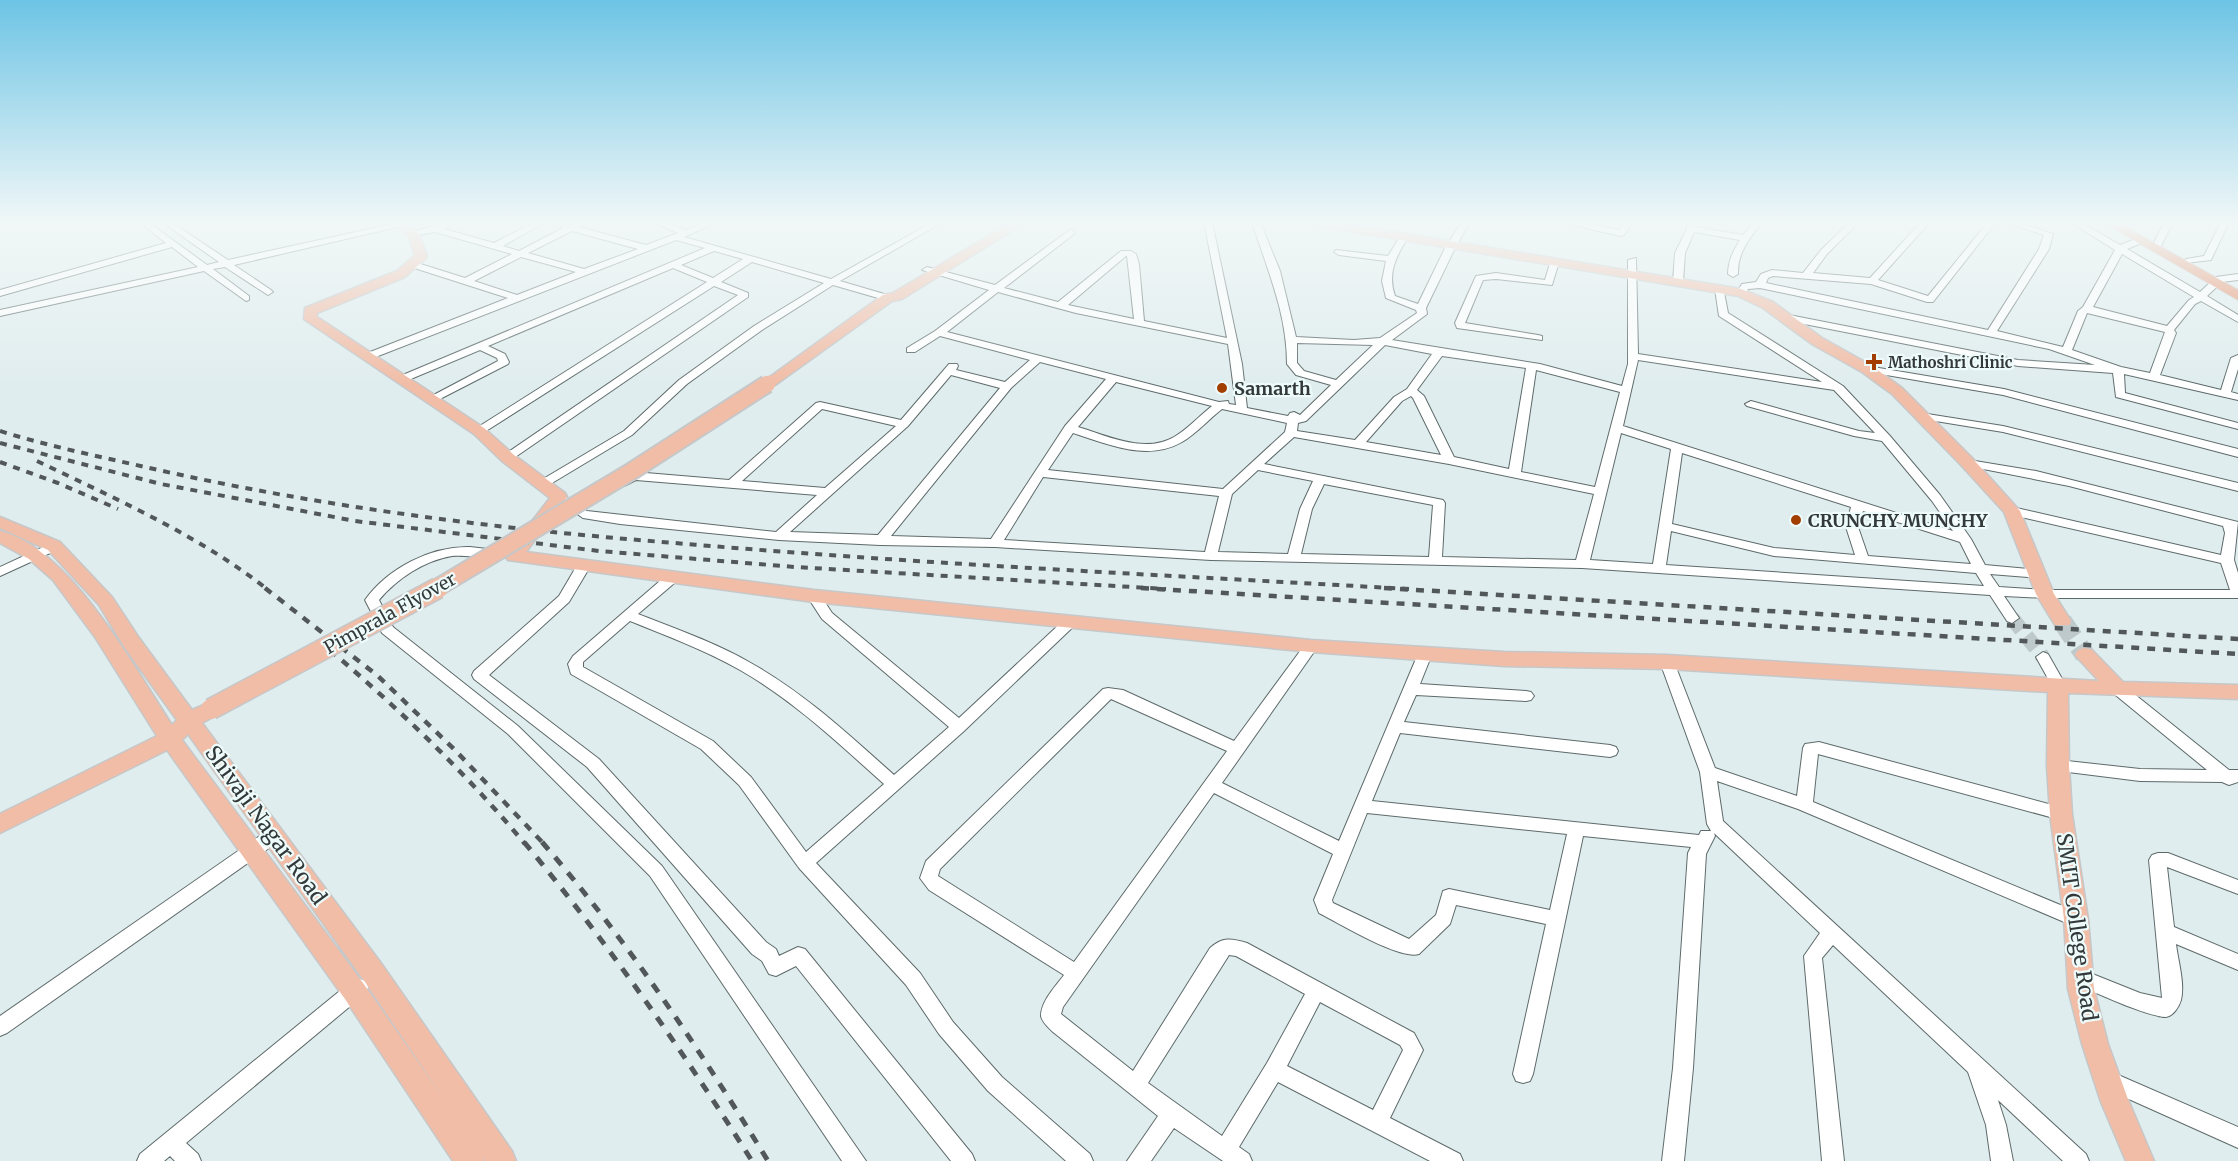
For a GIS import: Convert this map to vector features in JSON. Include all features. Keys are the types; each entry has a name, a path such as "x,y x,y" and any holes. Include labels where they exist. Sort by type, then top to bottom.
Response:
{"highway":[{"path":"2208,276 2238,289"},
{"path":"2210,276 2238,296"}],"main road":[{"path":"396,276 310,311 311,319 479,431 508,458 559,497 514,556"},
{"name":"Pimprala Flyover","path":"0,824 170,739 190,720 384,619 447,583 632,471 770,382 888,298 897,296 924,276"},
{"path":"1641,276 1741,293 1768,305 1817,341 1867,369 1898,391 2012,511 2039,574 2045,594 2062,621"},
{"name":"Shivaji Nagar Road","path":"0,522 45,550 106,602 132,643 375,974 502,1161"},
{"name":"Shivaji Nagar Road","path":"0,536 45,550 59,576 102,633 170,739 354,991 470,1161"},
{"path":"514,556 814,596 1311,646 1504,659 1667,662 2118,689 2238,692"},
{"path":"2085,655 2118,689"},
{"name":"SMIT College Road","path":"2058,684 2058,766 2061,814 2076,920 2080,977 2092,1033 2107,1079 2140,1161"}],"street":[{"path":"0,293 60,276"},
{"path":"0,314 167,276"},
{"path":"219,276 246,298"},
{"path":"245,276 268,292"},
{"path":"451,276 517,297"},
{"path":"467,281 477,276"},
{"path":"369,356 573,276"},
{"path":"402,379 646,276"},
{"path":"508,458 745,295 702,276"},
{"path":"479,431 722,276"},
{"path":"811,276 888,298"},
{"path":"542,485 628,433 683,382 758,328 842,276"},
{"path":"950,276 1060,306 1232,342"},
{"path":"911,350 939,333 1014,276"},
{"path":"1060,306 1096,276"},
{"path":"1135,276 1139,323"},
{"path":"1219,276 1242,410"},
{"path":"1276,276 1293,340 1293,364 1300,373 1334,383"},
{"path":"1387,276 1385,284 1390,298 1421,309"},
{"path":"1212,556 1226,493 1377,341 1422,314 1421,309 1437,276"},
{"path":"1494,276 1479,278 1460,323 1461,326 1538,338"},
{"path":"1497,276 1549,284 1551,276"},
{"path":"1582,564 1633,356 1634,276"},
{"path":"1678,276 1678,282"},
{"path":"1760,285 1764,276"},
{"path":"1810,276 1872,281 1930,300 1950,276"},
{"path":"1872,281 1876,276"},
{"path":"1992,333 2027,276"},
{"path":"2067,351 2083,311 2105,276"},
{"path":"2165,276 2238,319"},
{"path":"2169,330 2192,302 2217,281 2238,277"},
{"path":"1741,293 1745,286 1760,285 2018,363 2118,370 2238,397"},
{"path":"1720,289 1723,314 1839,388 1886,438 1936,498 1965,539 1981,570 2012,618"},
{"path":"2086,309 2169,330"},
{"path":"1784,317 1872,320 1992,333 2067,351 2118,370"},
{"path":"2154,377 2171,333 2169,330"},
{"path":"939,333 1242,410 1293,427 1358,444 1515,472 1600,492"},
{"path":"1293,340 1377,341 1531,368 1539,367 1626,390"},
{"path":"432,399 504,362 501,356 479,346"},
{"path":"1358,444 1398,399 1411,391 1439,352"},
{"path":"1633,356 1839,388"},
{"path":"2226,394 2236,358"},
{"path":"880,541 1007,386 1037,359"},
{"path":"778,536 904,424 951,368 1007,386"},
{"path":"1515,472 1531,368"},
{"path":"1867,369 2004,392 2238,453"},
{"path":"2118,370 2120,395 2238,426"},
{"path":"995,543 1070,428 1113,378"},
{"path":"1411,391 1418,396 1449,460"},
{"path":"1070,428 1133,446 1161,448 1176,441 1220,405 1240,393"},
{"path":"1751,404 1858,434 1886,438"},
{"path":"732,484 820,405 904,424"},
{"path":"1921,416 2003,429 2238,486"},
{"path":"1616,428 1965,539"},
{"path":"1659,569 1677,447"},
{"path":"559,497 583,513 592,515 778,536 995,543 1212,556 1582,564 2045,594 2238,593 2227,560 2233,525 2067,481 2014,469 1967,462"},
{"path":"1255,466 1319,481 1439,503 1435,560"},
{"path":"1040,473 1226,493"},
{"path":"559,497 607,492 634,476 826,492"},
{"path":"1294,557 1306,509 1319,481"},
{"path":"1858,505 1852,527 1863,559"},
{"path":"2012,511 2227,560"},
{"path":"1665,526 1774,552 2039,574"},
{"path":"0,572 45,550"},
{"path":"514,556 464,551 435,555 402,573 381,588 372,600 387,630 513,730 656,871 855,1161"},
{"path":"584,565 564,599 479,675 593,763 759,948 769,955 776,968 798,955 964,1161"},
{"path":"673,577 578,659 574,664 576,670 707,745 745,781 805,863 913,980 946,1028 995,1084 1082,1161"},
{"path":"814,596 827,616 959,727"},
{"path":"627,615 744,665 778,686 814,711 895,784"},
{"path":"805,863 959,727 1069,623"},
{"path":"1311,646 1054,1004 1052,1016 1060,1026 1172,1114 1233,1156 1317,990"},
{"path":"1425,654 1323,900 1325,908 1401,945 1412,948 1444,919 1449,896 1557,919"},
{"path":"2043,657 2058,684"},
{"path":"1667,662 1708,772 1715,825 1976,1064 2078,1161"},
{"path":"1410,689 1526,696"},
{"path":"2118,689 2234,779"},
{"path":"1076,973 935,885 929,878 932,866 1108,693 1118,694 1237,750"},
{"path":"1395,727 1610,751"},
{"path":"1804,805 1812,747 2061,814"},
{"path":"2058,766 2140,775 2234,779"},
{"path":"1708,772 1804,805 2076,920"},
{"path":"1212,785 1344,851"},
{"path":"1362,806 1704,842"},
{"path":"1673,1161 1683,1068 1697,853 1715,825"},
{"path":"1523,1074 1576,830"},
{"path":"0,1027 273,836"},
{"path":"2080,977 2138,1001 2166,1008 2171,1001 2172,990 2158,860 2168,860 2238,887"},
{"path":"1832,932 1813,956 1833,1161"},
{"path":"2166,932 2238,962"},
{"path":"1136,1084 1217,954 1225,946 1240,949 1407,1039 1412,1044 1413,1050 1377,1123"},
{"path":"148,1161 375,974"},
{"path":"1976,1064 1996,1125 2001,1161"},
{"path":"1274,1071 1452,1161"},
{"path":"2107,1079 2238,1138"},
{"path":"1138,1161 1172,1114"},
{"path":"171,1142 190,1161"}],"tunnel":[{"path":"2012,618 2043,657"},
{"path":"2062,621 2085,655"}],"railway":[{"path":"0,431 91,455 277,494 409,515 542,531 858,557 1409,589"},
{"path":"0,443 161,484 355,521 599,551 795,567 1166,589"},
{"path":"37,461 185,535 267,589"},
{"path":"0,462 58,483 118,509"},
{"path":"265,588 378,676 455,750 544,844"},
{"path":"1141,588 2238,654"},
{"path":"1384,588 2238,639"},
{"path":"330,650 432,743 525,844"},
{"path":"524,842 643,998 752,1161"},
{"path":"542,842 604,918 662,997 768,1161"}],"place":[{"name":"Mathoshri Clinic","path":"1874,362"},
{"name":"Samarth","path":"1222,388"},
{"name":"CRUNCHY MUNCHY","path":"1796,520"}]}
